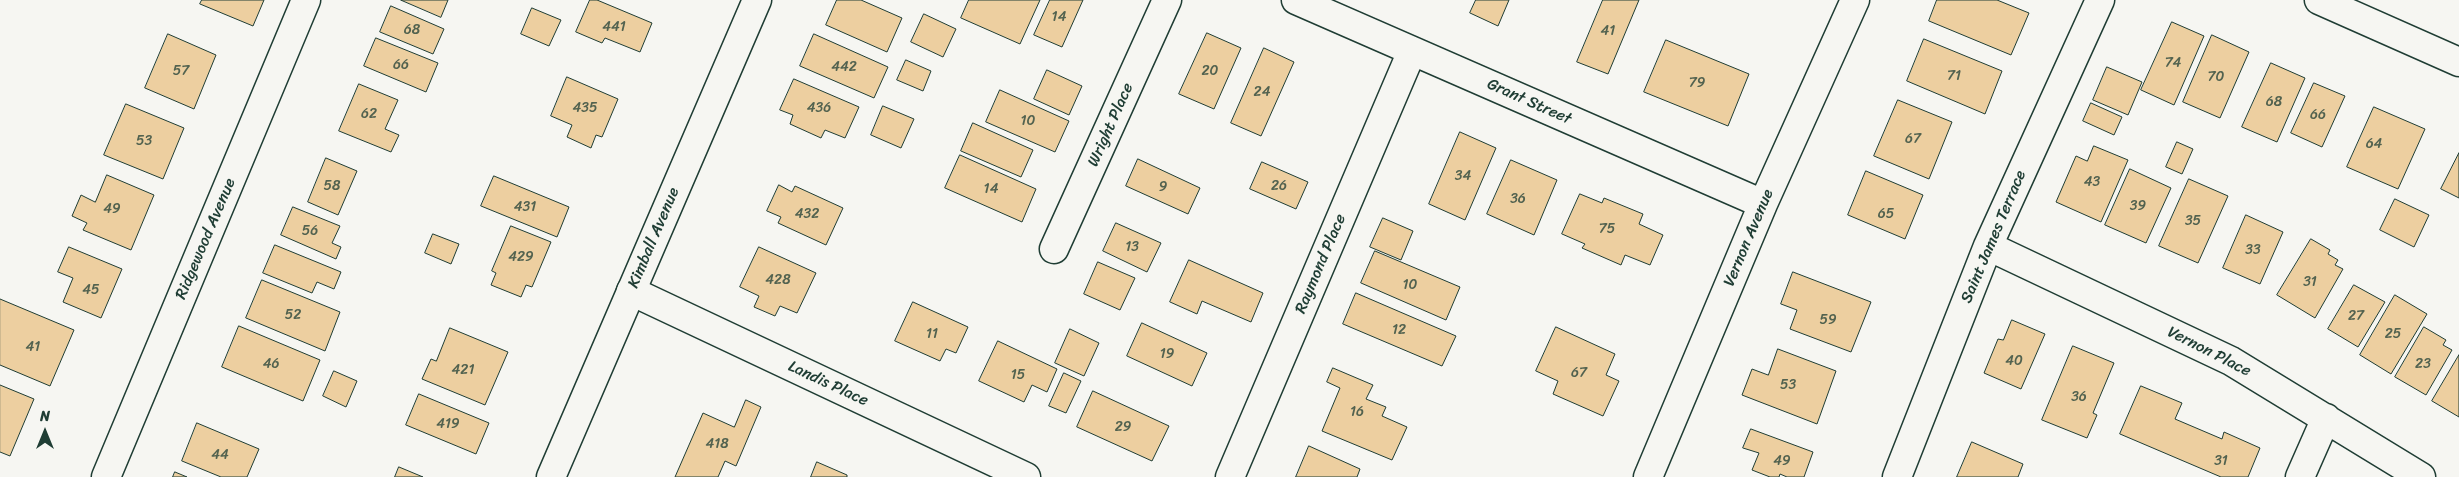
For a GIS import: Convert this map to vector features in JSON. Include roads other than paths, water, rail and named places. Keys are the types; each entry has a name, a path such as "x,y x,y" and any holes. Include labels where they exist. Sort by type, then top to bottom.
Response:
{"street":[{"name":"Ridgewood Avenue","path":"106,477 306,0"},
{"name":"Kimball Avenue","path":"551,477 757,0"},
{"name":"Wright Place","path":"1054,249 1167,0"},
{"name":"Grant Street","path":"1296,0 1763,204"},
{"name":"Vernon Avenue","path":"1648,477 1763,204 1855,0"},
{"name":"Saint James Terrace","path":"1896,477 1988,246 2100,0"},
{"path":"2319,0 2459,62"},
{"name":"Raymond Place","path":"1230,477 1412,51"},
{"name":"Vernon Place","path":"1988,246 2230,361 2421,477"},
{"name":"Landis Place","path":"631,291 1026,477"},
{"path":"2300,477 2326,418"}]}
